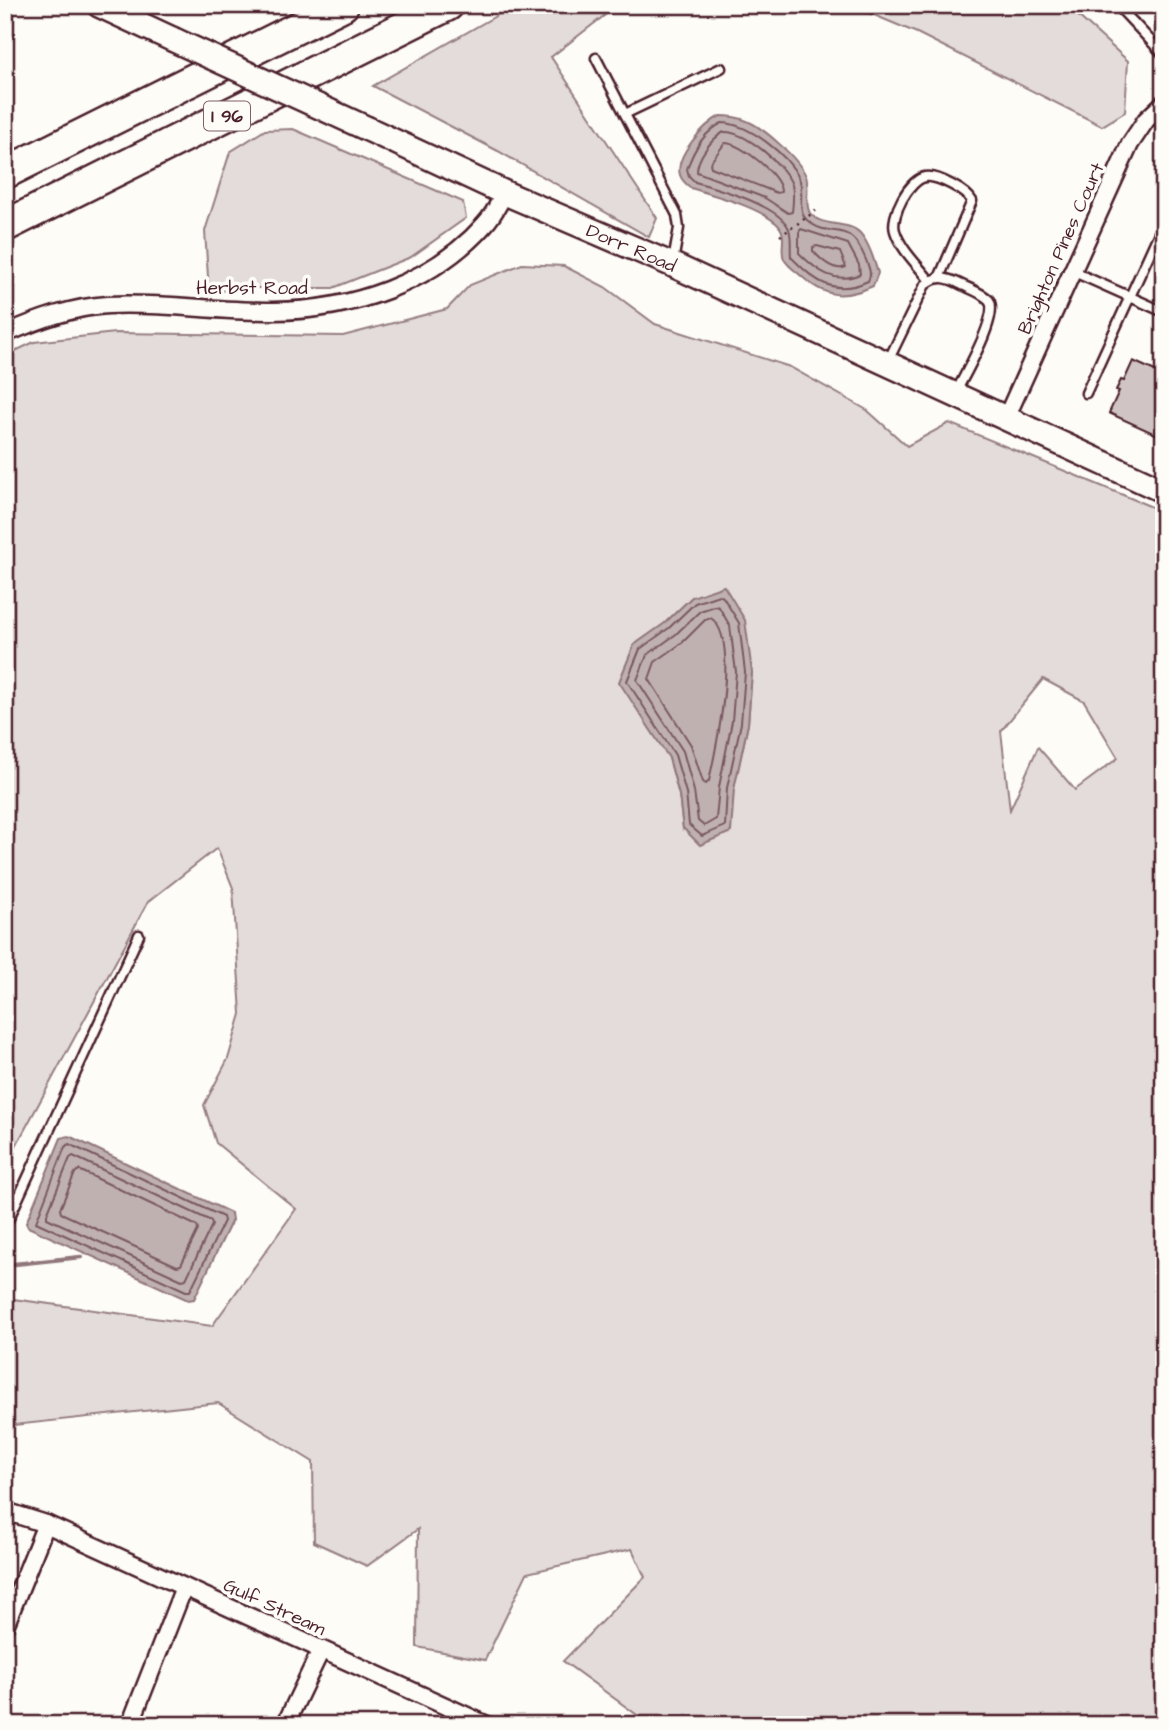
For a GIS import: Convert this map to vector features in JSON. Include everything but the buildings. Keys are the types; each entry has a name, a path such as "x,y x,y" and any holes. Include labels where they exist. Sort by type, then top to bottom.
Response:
{"highway":[{"name":"I 96","path":"5,173 343,5"},
{"name":"I 96","path":"5,226 448,5"}],"street":[{"name":"Dorr Road","path":"99,5 505,193 673,265 1164,491"},
{"name":"Brighton Pines Court","path":"1006,418 1130,144 1146,121 1164,103"},
{"name":"Herbst Road","path":"5,334 58,314 106,305 274,311 333,306 363,298 394,288 413,278 461,246 486,224 505,193"},
{"name":"Gulf Stream","path":"5,1511 46,1524 184,1587 321,1650 460,1720 487,1725"},
{"path":"5,1626 46,1524"},
{"path":"130,1725 184,1587"},
{"path":"285,1725 321,1650"}],"lane":[{"path":"1117,5 1164,55"},
{"path":"596,58 677,215 679,228 673,265"},
{"path":"625,114 721,68"},
{"path":"930,281 901,244 893,221 898,207 921,178 928,177 962,191 970,196 972,201 939,278"},
{"path":"1086,393 1164,222"},
{"path":"1072,271 1164,312"},
{"path":"887,363 925,285 939,278 952,280 988,299 992,308 989,323 955,395"},
{"path":"5,1227 139,935"}],"path":[{"path":"780,236 817,211"}],"shaded area":[{"path":"515,5 618,5 551,57 657,218 649,237 498,151 373,86"},
{"path":"850,5 964,5 969,10 982,5 1066,5 1128,61 1125,112 1102,126 917,33"},
{"path":"293,129 463,202 466,218 411,257 333,288 255,288 209,292 205,231 230,152 265,130"},
{"path":"522,264 564,266 605,287 655,324 790,367 867,410 907,446 949,423 1164,512 1164,1725 651,1725 563,1661 645,1577 632,1549 527,1573 485,1660 417,1647 418,1529 367,1566 314,1542 313,1462 218,1403 5,1426 5,1298 212,1326 296,1209 216,1143 204,1105 228,1059 241,1014 233,888 217,848 148,902 11,1155 5,1148 5,356 34,342 115,333 343,336 447,309 470,285","holes":["692,597 752,672 748,724 734,789 683,829 679,795 669,758 665,623","1043,679 1084,701 1118,758 1075,790 1038,747 1010,810 1001,731"]}],"water":[{"path":"720,116 737,118 754,125 780,144 796,161 806,176 807,205 810,213 821,221 855,229 866,242 878,273 873,286 843,294 817,288 785,261 783,236 776,223 747,206 691,188 685,183 679,167 686,150 699,133"},
{"path":"724,586 745,620 752,672 748,724 734,789 731,832 700,845 683,828 679,795 669,758 619,682 634,645 665,623 692,597"},
{"path":"69,1136 231,1213 232,1220 194,1299 188,1300 28,1227 26,1223 61,1138"}],"waterway":[{"path":"5,1265 81,1257"}]}
